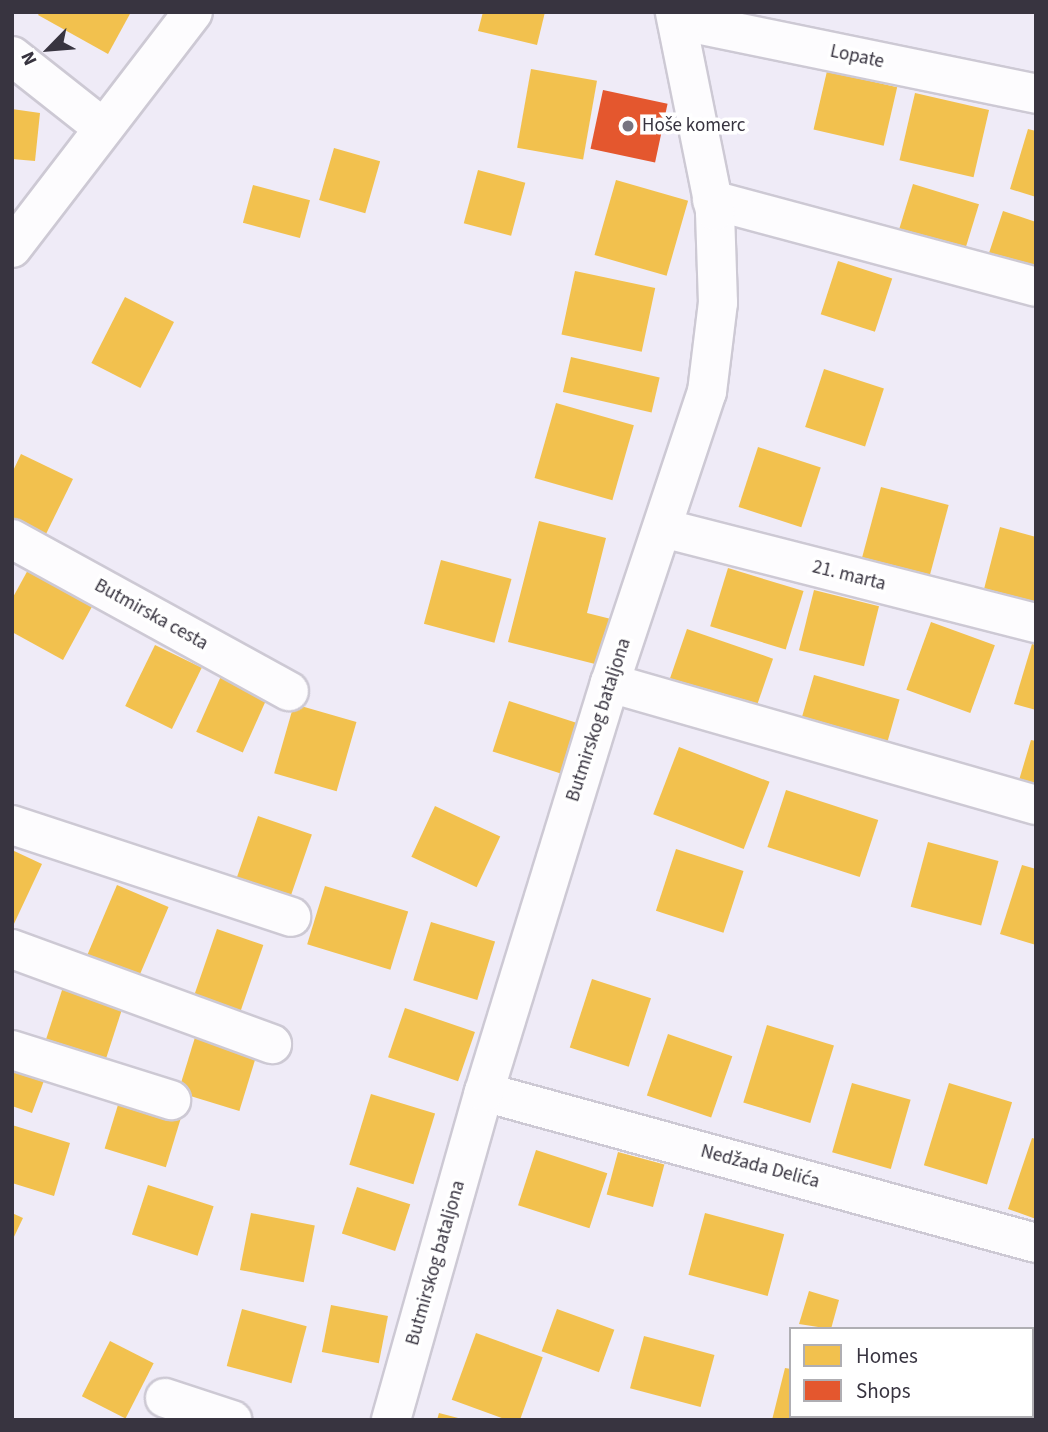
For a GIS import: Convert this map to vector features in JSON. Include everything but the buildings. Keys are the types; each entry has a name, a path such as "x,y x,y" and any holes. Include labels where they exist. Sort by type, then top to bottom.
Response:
{"street":[{"path":"12,248 102,127 193,12"},
{"name":"Lopate","path":"676,16 1036,94"},
{"name":"Butmirskog bataljona","path":"391,1420 484,1092 610,683 707,392 718,303 712,200 676,16"},
{"path":"12,56 102,127"},
{"path":"712,200 1036,287"},
{"name":"21. marta","path":"663,528 1036,623"},
{"name":"Butmirska cesta","path":"12,539 289,691"},
{"path":"610,683 1036,804"},
{"path":"12,825 291,917"},
{"path":"12,949 272,1044"},
{"path":"12,1050 171,1100"},
{"name":"Nedžada Delića","path":"484,1092 1036,1243"},
{"path":"165,1398 232,1420"}],"place":[{"name":"Hoše komerc","path":"628,126"}]}
